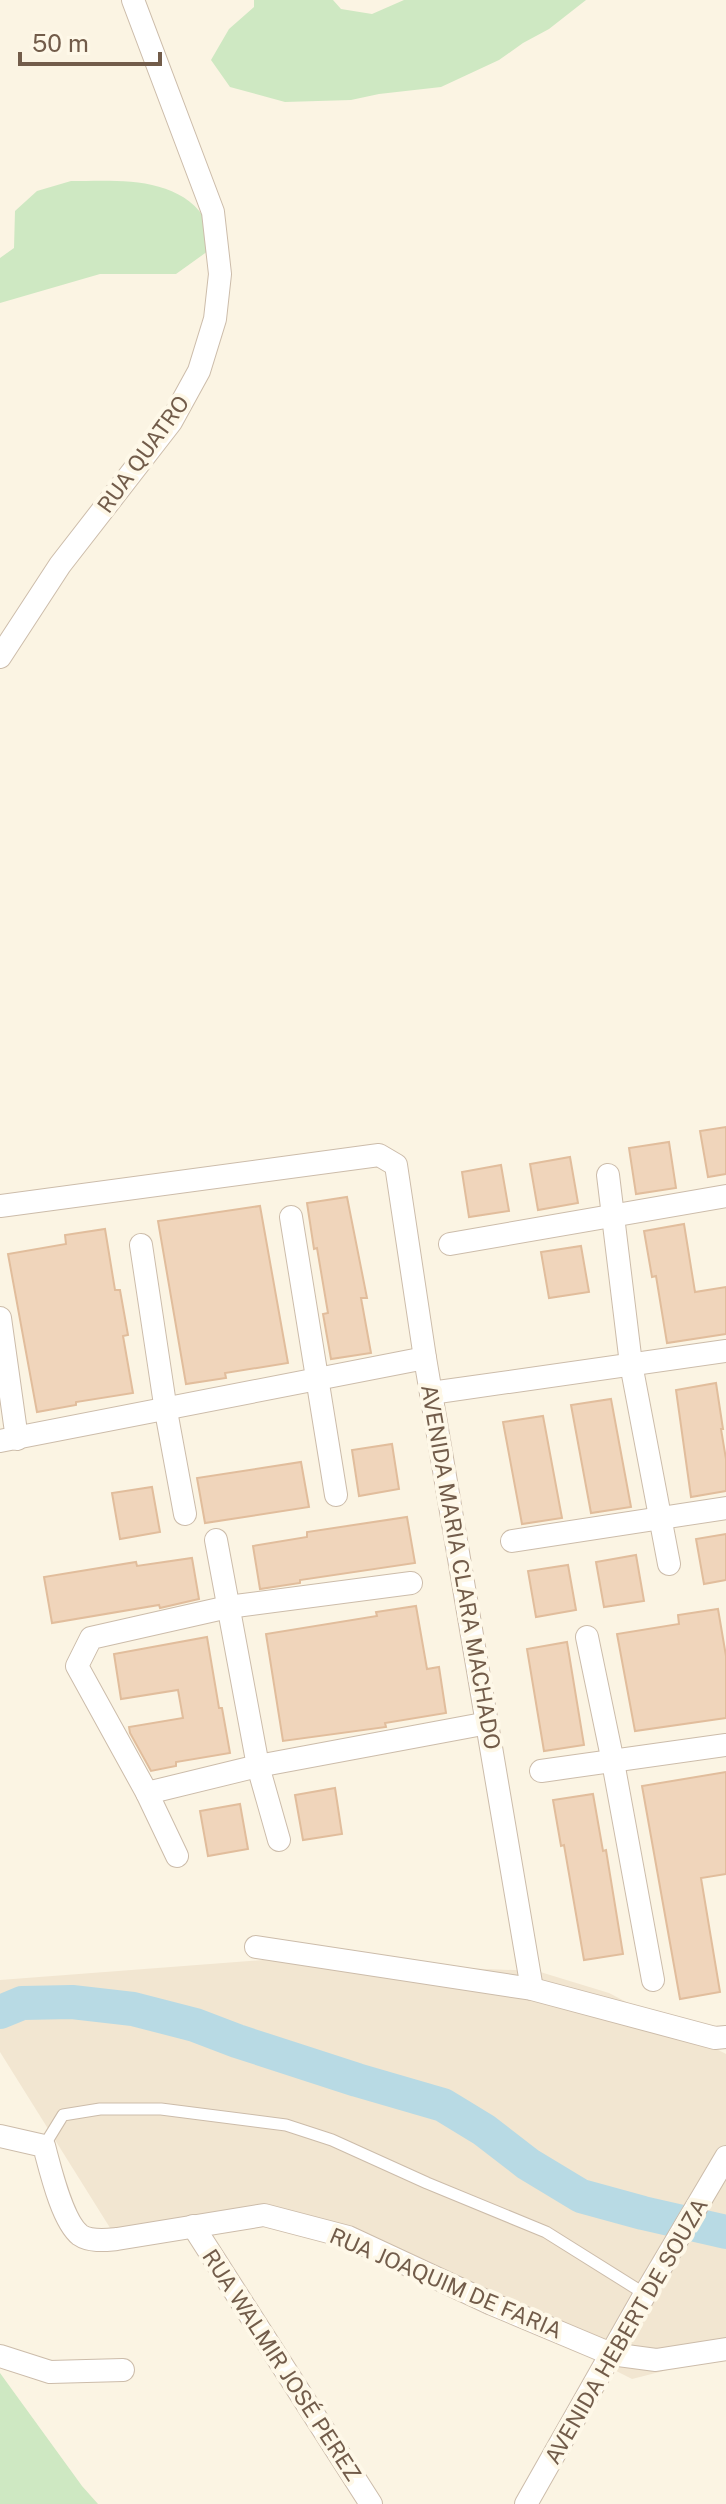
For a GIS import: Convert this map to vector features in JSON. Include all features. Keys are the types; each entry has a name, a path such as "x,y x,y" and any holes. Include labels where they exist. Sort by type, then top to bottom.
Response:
{"street":[{"name":"RUA QUATRO","path":"0,657 60,565 171,422 199,371 215,319 220,274 213,212 133,0"},
{"name":"AVENIDA MARIA CLARA MACHADO","path":"0,1206 379,1155 396,1165 425,1358 532,1989"},
{"path":"608,1175 631,1364 669,1564"},
{"path":"450,1244 726,1196"},
{"path":"291,1217 336,1495"},
{"path":"141,1245 185,1514"},
{"path":"0,1318 9,1440 425,1358"},
{"path":"431,1393 726,1351"},
{"path":"512,1541 726,1508"},
{"path":"216,1540 258,1766 279,1840"},
{"path":"177,1856 147,1793 77,1666 91,1638 228,1607 411,1583"},
{"path":"587,1637 653,1980"},
{"path":"147,1793 258,1766 488,1723"},
{"path":"541,1771 726,1745"},
{"path":"256,1947 532,1989 722,2041"},
{"path":"0,2136 44,2146"},
{"name":"RUA JOAQUIM DE FARIA","path":"44,2146 67,2217 80,2235 96,2240 264,2215 348,2237 492,2304 611,2354 656,2360 726,2349"},
{"name":"AVENIDA HEBERT DE SOUZA","path":"526,2504 721,2165"},
{"name":"RUA WALMIR JOSÉ PEREZ","path":"193,2226 371,2504"},
{"path":"0,2356 50,2372 123,2370"}],"lane":[{"path":"44,2146 63,2115 100,2109 161,2109 286,2125 332,2140 546,2232 645,2294"}],"shaded area":[{"path":"263,1960 537,1971 609,1993 726,2054 726,2355 632,2379 353,2237 254,2226 122,2247 0,2052 0,1980"}],"green space":[{"path":"254,0 333,0 341,9 372,14 404,0 586,0 549,29 499,60 441,87 351,100 285,102 230,87 211,60 229,29 254,7"},
{"path":"71,181 143,183 177,194 192,203 204,217 215,246 176,274 100,274 0,303 0,258 14,248 15,211 37,191"},
{"path":"0,2373 82,2486 98,2504 0,2504"}],"building":[{"path":"726,1127 726,1174 708,1177 700,1131"},
{"path":"669,1142 676,1188 636,1194 629,1148"},
{"path":"570,1157 578,1203 538,1210 530,1164"},
{"path":"501,1165 509,1211 469,1217 462,1172"},
{"path":"347,1197 367,1298 361,1298 371,1353 331,1359 323,1314 328,1313 307,1203"},
{"path":"260,1206 288,1363 225,1373 226,1378 186,1384 158,1221"},
{"path":"684,1224 695,1292 726,1287 726,1334 667,1343 656,1276 652,1277 644,1231"},
{"path":"105,1229 115,1290 120,1290 128,1335 123,1336 133,1393 37,1412 8,1254 66,1244 65,1235"},
{"path":"581,1246 589,1292 549,1298 541,1252"},
{"path":"716,1383 726,1459 726,1491 691,1497 676,1390"},
{"path":"611,1399 631,1507 591,1513 571,1405"},
{"path":"543,1416 562,1518 522,1524 503,1422"},
{"path":"392,1444 399,1489 359,1496 352,1450"},
{"path":"301,1462 309,1507 205,1523 197,1478"},
{"path":"152,1487 160,1532 120,1539 112,1493"},
{"path":"407,1517 415,1563 260,1589 253,1546 307,1537 307,1532"},
{"path":"726,1534 726,1580 704,1584 696,1539"},
{"path":"636,1555 644,1601 604,1607 596,1562"},
{"path":"192,1558 199,1599 160,1608 159,1605 52,1623 44,1577 136,1562 137,1566"},
{"path":"568,1565 576,1610 536,1617 528,1571"},
{"path":"416,1606 427,1669 439,1667 446,1713 385,1723 386,1727 283,1741 266,1634 377,1616 376,1612"},
{"path":"718,1609 726,1656 726,1718 635,1731 617,1634 679,1624 678,1615"},
{"path":"207,1637 230,1753 176,1762 176,1766 151,1771 129,1727 183,1718 178,1690 121,1699 114,1654"},
{"path":"567,1642 584,1745 544,1751 527,1649"},
{"path":"726,1772 726,1874 701,1878 720,1992 680,1999 642,1786"},
{"path":"335,1788 342,1834 303,1840 295,1795"},
{"path":"593,1794 603,1851 606,1850 623,1954 584,1960 553,1800"},
{"path":"240,1804 248,1849 208,1856 200,1811"}],"waterway":[{"path":"0,2012 22,2003 72,2002 133,2009 195,2025 357,2080 443,2105 484,2130 528,2164 581,2196 726,2232"}]}
